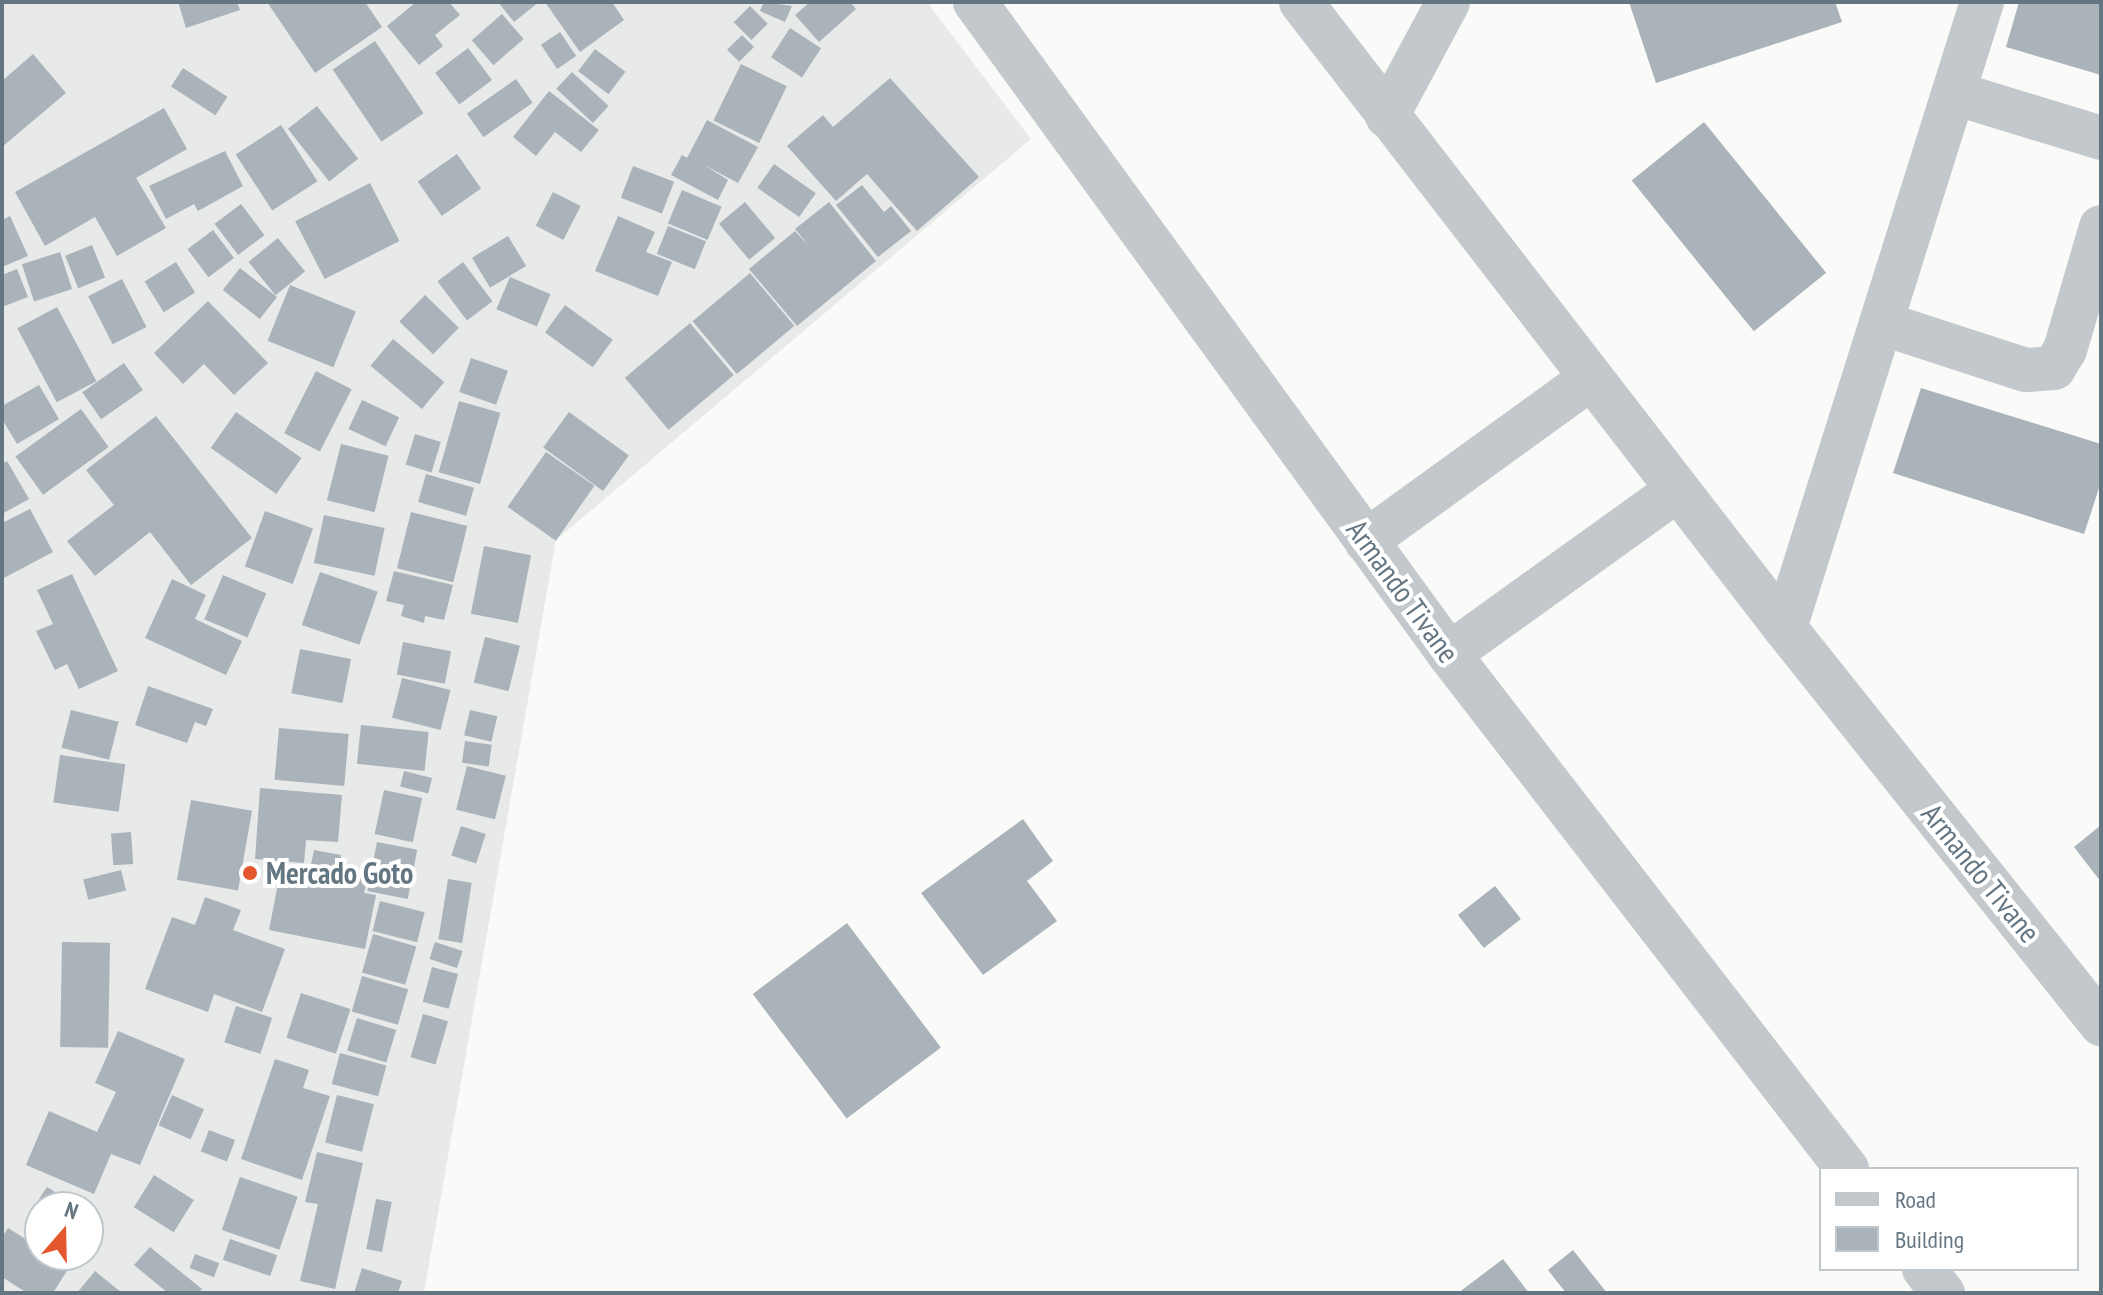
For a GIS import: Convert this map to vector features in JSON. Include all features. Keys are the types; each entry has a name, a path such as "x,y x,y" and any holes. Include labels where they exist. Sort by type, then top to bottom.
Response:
{"street":[{"name":"Armando Tivane","path":"975,2 1449,654 1845,1167"},
{"name":"Armando Tivane","path":"1301,2 1590,379 2101,1024"},
{"path":"1387,116 1448,2"},
{"path":"1785,628 1982,2"},
{"path":"1954,93 2101,138"},
{"path":"1881,323 2026,370 2054,368 2065,350 2101,227"},
{"path":"1366,541 1590,379"},
{"path":"1449,654 1677,490"},
{"path":"1926,1271 1943,1293"}],"shaded area":[{"name":"Mercado Goto","path":"2,2 927,2 1031,139 556,540 424,1293 2,1293"}],"building":[{"path":"178,2 237,2 240,10 186,28"},
{"path":"267,2 365,2 382,27 315,73"},
{"path":"416,2 449,2 460,15 435,35 443,46 419,65 387,26"},
{"path":"498,2 539,2 514,22"},
{"path":"545,2 612,2 624,20 580,52"},
{"path":"764,2 792,6 785,22 760,11"},
{"path":"810,2 850,2 856,9 819,42 795,15"},
{"path":"1629,2 1835,2 1842,22 1656,83"},
{"path":"2019,2 2101,2 2101,75 2006,47"},
{"path":"750,6 768,24 751,40 734,22"},
{"path":"502,14 524,39 493,65 472,40"},
{"path":"790,28 821,48 802,78 771,57"},
{"path":"560,32 576,56 557,69 541,45"},
{"path":"742,35 754,47 739,62 727,50"},
{"path":"375,41 424,113 381,142 333,70"},
{"path":"468,48 492,80 459,105 435,73"},
{"path":"595,49 625,72 608,94 578,71"},
{"path":"33,54 66,93 2,147 2,81"},
{"path":"741,64 787,86 759,143 713,121"},
{"path":"183,68 227,97 215,115 171,86"},
{"path":"572,72 609,106 593,123 556,89"},
{"path":"890,78 979,177 917,231 867,174 836,201 787,146 823,115 833,127"},
{"path":"516,79 533,103 483,137 467,113"},
{"path":"549,91 599,130 581,152 555,132 536,156 513,137"},
{"path":"317,106 358,159 329,182 288,129"},
{"path":"164,108 187,149 136,178 166,228 117,256 95,217 45,246 15,192"},
{"path":"707,120 758,147 738,183 704,165 728,180 718,200 671,175 682,155 687,158"},
{"path":"1704,122 1826,273 1754,331 1632,181"},
{"path":"281,125 317,181 272,211 236,154"},
{"path":"225,151 243,186 198,211 194,204 166,219 149,186"},
{"path":"457,154 481,188 442,216 418,182"},
{"path":"774,164 816,193 799,217 757,188"},
{"path":"633,166 674,182 662,214 621,198"},
{"path":"370,183 400,241 325,279 295,221"},
{"path":"862,185 884,212 891,206 911,231 878,257 836,205"},
{"path":"682,190 722,207 708,240 668,223"},
{"path":"553,192 581,206 563,240 536,226"},
{"path":"745,202 775,238 749,260 719,224"},
{"path":"829,202 876,261 797,326 749,269 795,231 810,247 795,229"},
{"path":"241,204 264,235 238,255 215,224"},
{"path":"10,216 28,256 2,267 2,220"},
{"path":"618,216 655,232 646,252 672,262 658,296 595,271"},
{"path":"668,226 706,241 695,269 657,254"},
{"path":"213,230 234,258 209,277 187,249"},
{"path":"508,236 526,266 490,288 472,258"},
{"path":"278,238 305,271 276,295 248,262"},
{"path":"92,245 105,277 78,288 65,256"},
{"path":"60,252 72,289 34,301 22,264"},
{"path":"176,262 195,293 164,312 145,282"},
{"path":"463,262 492,301 467,320 437,281"},
{"path":"240,268 277,297 260,319 223,290"},
{"path":"17,269 28,297 2,307 2,275"},
{"path":"750,273 794,326 737,374 693,321"},
{"path":"510,277 551,294 537,326 496,309"},
{"path":"122,279 147,327 113,344 88,296"},
{"path":"290,285 356,312 333,367 268,341"},
{"path":"425,295 459,328 433,354 399,322"},
{"path":"208,301 268,363 234,395 204,364 183,384 154,353"},
{"path":"565,305 613,340 593,367 545,333"},
{"path":"57,307 96,381 57,402 17,328"},
{"path":"690,323 734,375 669,430 625,378"},
{"path":"393,339 444,382 422,409 371,366"},
{"path":"471,358 508,371 496,405 459,392"},
{"path":"124,363 143,390 101,419 82,392"},
{"path":"316,371 352,389 320,452 284,433"},
{"path":"39,385 59,419 17,444 2,419 2,406"},
{"path":"1921,388 2101,444 2101,482 2084,534 1893,473"},
{"path":"362,400 399,417 386,446 348,429"},
{"path":"459,401 500,413 480,484 439,472"},
{"path":"81,409 109,447 43,495 15,457"},
{"path":"236,412 302,458 276,494 211,448"},
{"path":"569,412 629,455 603,491 543,448"},
{"path":"156,416 252,538 191,585 150,532 95,576 67,541 114,505 86,470"},
{"path":"415,434 441,442 431,472 406,465"},
{"path":"341,444 389,456 375,512 327,500"},
{"path":"546,452 594,486 556,541 508,507"},
{"path":"7,461 29,499 2,514 2,464"},
{"path":"426,474 474,488 466,516 418,502"},
{"path":"30,509 53,552 2,579 2,523"},
{"path":"265,511 313,528 293,584 245,566"},
{"path":"411,512 467,526 453,582 397,568"},
{"path":"324,515 385,528 374,576 314,563"},
{"path":"484,546 531,555 518,623 471,614"},
{"path":"394,571 453,585 444,620 425,616 424,623 401,616 404,605 386,601"},
{"path":"320,572 378,592 359,645 302,625"},
{"path":"72,574 118,671 79,689 67,664 55,670 36,631 53,624 37,590"},
{"path":"223,575 266,593 248,638 204,619"},
{"path":"172,579 206,595 195,619 242,641 226,675 145,638"},
{"path":"485,637 520,646 509,691 474,683"},
{"path":"403,642 451,651 445,684 397,674"},
{"path":"300,649 351,659 342,703 291,693"},
{"path":"402,678 451,690 441,730 392,718"},
{"path":"148,686 213,709 206,726 195,722 187,743 135,725"},
{"path":"71,710 119,722 109,760 62,748"},
{"path":"470,710 497,716 491,742 464,735"},
{"path":"361,725 429,732 425,771 357,764"},
{"path":"279,728 349,734 344,786 274,780"},
{"path":"465,741 492,745 489,767 462,763"},
{"path":"60,755 125,764 119,812 53,803"},
{"path":"467,766 506,776 495,819 456,810"},
{"path":"404,771 432,778 428,794 400,787"},
{"path":"260,788 342,795 338,842 306,840 304,863 255,859"},
{"path":"384,790 422,798 413,842 375,834"},
{"path":"191,800 252,811 238,891 177,880"},
{"path":"1023,819 1053,861 1027,881 1057,921 983,975 921,893"},
{"path":"2101,825 2101,882 2074,847"},
{"path":"461,826 486,834 476,864 451,855"},
{"path":"131,832 133,864 113,865 111,833"},
{"path":"377,842 417,850 408,899 367,891"},
{"path":"314,850 341,855 339,871 368,877 364,893 376,895 365,949 269,930 282,863 310,869"},
{"path":"121,870 126,890 88,900 83,879"},
{"path":"448,879 472,883 462,943 438,939"},
{"path":"1495,886 1521,919 1484,948 1458,915"},
{"path":"205,897 241,910 233,930 285,949 262,1012 214,994 208,1012 145,989 172,917 195,925"},
{"path":"380,901 425,912 417,942 373,931"},
{"path":"847,923 941,1048 847,1119 753,994"},
{"path":"373,934 416,946 405,985 362,972"},
{"path":"62,942 110,943 108,1048 60,1047"},
{"path":"435,942 463,951 457,968 429,959"},
{"path":"432,967 458,974 449,1009 423,1002"},
{"path":"362,976 408,989 398,1025 352,1012"},
{"path":"301,993 350,1009 336,1054 286,1038"},
{"path":"236,1006 272,1018 260,1054 224,1042"},
{"path":"423,1014 448,1021 436,1064 411,1057"},
{"path":"357,1018 396,1030 386,1063 347,1051"},
{"path":"118,1031 185,1059 140,1165 111,1154 95,1191 87,1191 26,1165 49,1111 97,1132 116,1092 95,1083"},
{"path":"340,1053 386,1065 378,1096 332,1084"},
{"path":"275,1059 309,1070 303,1088 330,1096 302,1180 241,1159"},
{"path":"172,1095 204,1109 191,1139 159,1125"},
{"path":"337,1095 374,1104 362,1152 325,1143"},
{"path":"209,1130 235,1140 227,1162 201,1151"},
{"path":"317,1152 363,1163 335,1289 300,1281 318,1204 305,1202"},
{"path":"154,1175 194,1200 174,1232 134,1207"},
{"path":"240,1177 298,1197 279,1250 222,1230"},
{"path":"376,1199 392,1202 382,1252 366,1249"},
{"path":"8,1228 24,1238 24,1271 67,1271 53,1293 27,1293 2,1277 2,1238"},
{"path":"230,1239 277,1255 270,1276 223,1260"},
{"path":"150,1247 202,1289 198,1293 168,1293 134,1265"},
{"path":"1573,1250 1607,1293 1566,1293 1548,1270"},
{"path":"195,1254 219,1263 214,1277 190,1268"},
{"path":"1503,1259 1529,1293 1458,1293"},
{"path":"362,1268 402,1281 398,1293 354,1293"},
{"path":"95,1271 122,1293 77,1293"}],"place":[{"name":"Mercado Goto","path":"250,873"}]}
